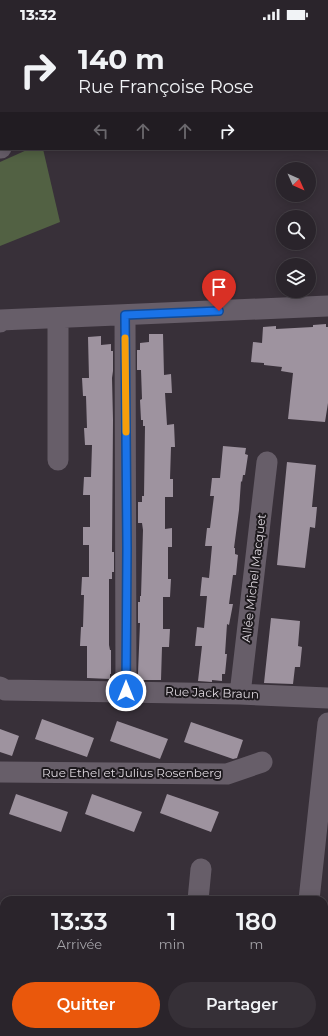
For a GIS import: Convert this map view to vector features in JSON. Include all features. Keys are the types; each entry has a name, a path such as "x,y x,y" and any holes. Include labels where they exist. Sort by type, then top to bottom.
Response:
{"street":[{"path":"0,321 328,306"},
{"path":"125,315 127,548 126,691"},
{"path":"58,318 58,460"},
{"name":"Allée Michel Macquet","path":"240,694 268,462"},
{"name":"Rue Jack Braun","path":"0,687 5,690 126,691 328,698"},
{"path":"310,896 328,723"},
{"name":"Rue Ethel et Julius Rosenberg","path":"0,772 227,774 262,762"},
{"path":"198,896 201,869"}],"green space":[{"path":"27,150 43,150 60,222 0,246 0,162"}],"building":[{"path":"326,324 326,327 328,327 328,403 325,422 288,419 293,373 281,371 282,367 251,362 253,342 262,343 263,327 276,326 276,329 313,327 313,325"},
{"path":"149,334 163,334 164,375 171,374 172,393 165,393 167,425 174,424 175,447 171,447 170,479 173,479 173,497 165,497 165,529 172,528 172,547 168,547 168,579 171,579 170,597 163,597 163,629 170,629 169,647 162,647 161,680 138,680 140,623 138,623 138,602 140,602 141,596 143,530 142,523 138,523 138,502 142,502 142,496 144,496 145,426 143,426 143,420 141,420 141,370 137,370 137,350 140,350 140,343 149,342"},
{"path":"101,336 101,345 111,344 111,351 113,351 112,552 114,552 114,572 112,572 112,579 109,579 109,645 111,650 110,679 87,678 87,646 80,646 81,627 83,627 84,595 81,595 82,577 89,577 89,545 83,545 83,527 90,527 90,495 83,495 84,477 91,477 92,445 85,445 84,428 87,428 86,396 83,396 82,378 89,378 88,337"},
{"path":"223,446 246,448 245,454 248,455 245,475 243,475 242,482 241,481 234,548 235,554 238,555 236,575 233,575 229,604 233,604 229,625 227,624 225,654 227,654 225,674 222,674 222,681 198,681 202,646 195,646 197,627 204,628 207,596 200,596 202,577 209,578 212,546 205,546 207,528 210,528 214,496 210,496 212,478 220,478"},
{"path":"287,462 316,465 312,507 317,507 315,528 310,527 305,568 277,565"},
{"path":"271,618 300,621 298,646 302,647 300,667 295,667 293,684 264,683"},
{"path":"42,719 94,738 87,757 35,739"},
{"path":"117,721 168,739 160,759 110,741"},
{"path":"191,722 243,740 237,758 233,759 184,742"},
{"path":"0,729 19,736 12,756 0,752"},
{"path":"16,794 68,812 61,832 9,814"},
{"path":"92,794 142,812 134,832 85,814"},
{"path":"167,794 219,812 211,832 160,813"}],"slow traffic":[{"path":"125,338 126,432"}],"route":[{"path":"126,691 127,548 125,315 219,311"}]}
